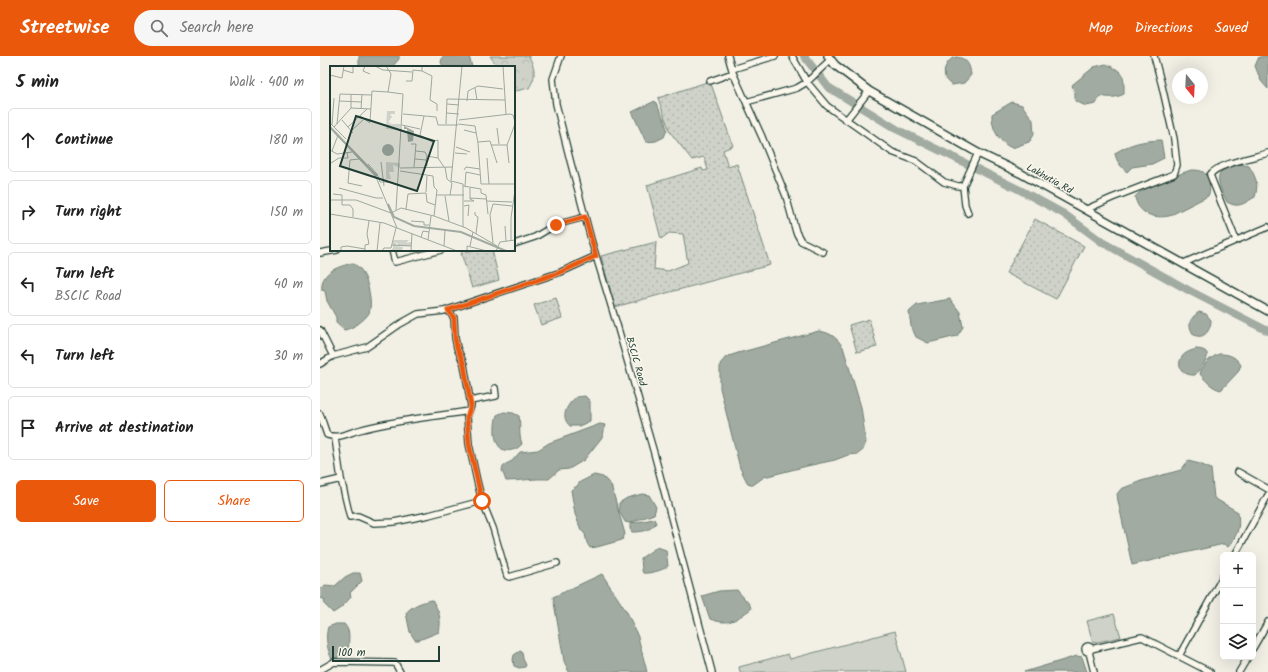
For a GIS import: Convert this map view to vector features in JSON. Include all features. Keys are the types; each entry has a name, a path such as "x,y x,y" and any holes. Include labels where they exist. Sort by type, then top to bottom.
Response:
{"street":[{"name":"BSCIC Road","path":"561,56 553,79 556,104 585,217 652,446 712,672"},
{"path":"728,56 786,196 796,232 801,241 823,252"},
{"path":"710,81 775,56"},
{"path":"792,56 807,82 827,106 892,152 916,161 944,182 963,186"},
{"path":"1087,209 1174,174 1176,171 1177,165 1174,140 1154,56"},
{"path":"746,102 797,88 807,82 829,58"},
{"name":"Lakhutia Rd","path":"829,58 835,65 869,91 978,153 1020,173 1087,209 1268,311"},
{"path":"846,120 869,91"},
{"path":"968,213 965,205 963,186 978,153"},
{"path":"1236,240 1210,175 1212,172 1226,165 1268,153"},
{"path":"515,244 535,237 556,225 585,217"},
{"path":"1184,263 1268,227"},
{"path":"320,253 331,251"},
{"path":"392,251 395,262 437,251"},
{"path":"320,364 333,356 367,347 400,324 418,314 448,310 561,272 596,256"},
{"path":"448,310 454,318 455,338 457,348 464,364 471,406 467,417 469,444 482,501 493,528 507,576 509,577 556,563"},
{"path":"320,330 333,356"},
{"path":"470,401 496,396 495,388"},
{"path":"320,414 327,435 334,438 360,430 396,422 469,410"},
{"path":"334,438 341,479 350,517 358,516 374,523 394,522 429,515 482,501"},
{"path":"1238,472 1268,489"},
{"path":"320,484 341,479"},
{"path":"1237,552 1268,495"},
{"path":"1179,656 1220,581"},
{"path":"1256,643 1268,622"},
{"path":"1094,672 1090,650 1142,637 1210,672"},
{"path":"1240,672 1246,660"},
{"path":"320,670 334,662 394,663 400,672"}],"green space":[{"path":"490,56 529,56 533,65 534,75 529,88 516,91 515,90 515,66 497,66"},
{"path":"710,81 733,146 723,150 728,167 737,164 770,265 615,307 601,256 656,242 654,269 668,271 688,263 683,234 669,233 661,239 647,185 702,168 703,171 708,170 704,157 692,160 670,132 658,98"},
{"path":"1035,219 1084,246 1056,299 1006,273"},
{"path":"469,251 492,251 499,280 472,288 461,253"},
{"path":"556,298 562,318 541,325 534,305"},
{"path":"869,319 877,347 857,352 849,325"},
{"path":"1114,614 1121,637 1093,643 1087,621"},
{"path":"895,631 906,672 740,672 739,667 788,654 790,659"}],"shaded area":[{"path":"359,56 399,56 399,59 393,66 359,66"},
{"path":"443,56 469,56 472,66 443,66 441,62"},
{"path":"1268,56 1268,89 1261,81 1255,66 1259,57"},
{"path":"956,57 965,60 970,68 971,75 964,83 952,85 945,79 944,74 948,62"},
{"path":"1106,64 1122,74 1124,94 1113,97 1100,96 1096,104 1086,106 1075,101 1075,93 1072,85 1094,67"},
{"path":"655,101 664,119 667,130 664,137 656,141 646,142 632,112"},
{"path":"1012,102 1022,105 1033,120 1034,135 1029,142 1012,148 1003,143 994,130 992,114"},
{"path":"1161,140 1164,158 1152,164 1132,167 1127,172 1116,159 1115,153 1126,147 1142,142"},
{"path":"1239,164 1249,166 1255,177 1257,188 1255,197 1244,203 1235,205 1227,202 1219,183 1219,177 1220,173 1224,169"},
{"path":"1191,170 1204,172 1208,178 1210,189 1208,196 1169,216 1152,216 1139,208 1135,197 1139,193"},
{"path":"352,263 360,269 367,282 370,309 367,316 361,321 351,328 344,330 336,323 336,317 327,301 325,291 322,290 322,284 324,278 331,271"},
{"path":"950,299 960,312 963,327 957,336 928,343 916,337 911,326 909,312 917,305"},
{"path":"1199,312 1206,314 1211,320 1210,327 1204,335 1201,336 1194,335 1190,328 1191,320"},
{"path":"819,331 833,336 843,347 861,407 866,442 863,450 858,454 848,455 835,460 764,477 753,485 750,485 740,468 720,388 720,364 726,357 738,353"},
{"path":"1196,349 1206,352 1206,359 1195,375 1187,374 1180,367 1180,361 1185,354"},
{"path":"1219,354 1232,356 1241,365 1238,372 1221,390 1212,386 1200,374 1207,362"},
{"path":"585,396 590,401 590,421 579,426 570,426 565,418 566,410 576,397"},
{"path":"504,412 513,413 519,416 522,444 518,448 512,450 501,448 496,439 495,426 497,415"},
{"path":"600,424 605,425 603,436 584,460 569,469 559,470 549,479 506,481 502,470 504,465 512,461 520,452 538,450 549,443"},
{"path":"1188,461 1211,469 1214,498 1238,512 1239,523 1236,535 1228,547 1224,544 1132,565 1117,494 1121,489 1141,481 1181,470"},
{"path":"594,475 603,477 611,485 625,534 622,540 590,548 575,514 571,490 580,482"},
{"path":"642,494 649,495 656,507 654,514 629,523 625,522 619,511 619,503 627,498"},
{"path":"654,519 656,523 648,529 632,532 630,529 631,523"},
{"path":"657,547 666,550 668,566 649,573 643,573 641,558"},
{"path":"353,573 360,573 362,581 350,593 351,597 342,607 333,613 324,604 325,600 321,598 321,589 325,585 335,586 345,577"},
{"path":"602,574 628,614 638,637 647,672 569,672 564,661 553,597"},
{"path":"737,590 750,605 751,609 736,619 728,622 710,619 702,596 719,591"},
{"path":"432,600 439,615 439,632 419,640 415,640 410,632 406,613 418,604"},
{"path":"336,624 344,624 347,627 350,653 332,659 327,643 327,631 328,627"},
{"path":"520,651 522,652 526,665 525,667 519,668 514,666 513,660 514,655"},
{"path":"1077,656 1082,657 1087,672 1024,672"}],"waterway":[{"path":"804,56 828,87 898,130 1020,190 1064,214 1102,242 1190,291 1268,331"}],"route":[{"path":"482,501 469,444 467,417 471,406 464,364 457,348 454,318 448,310 561,272 596,256 585,217 556,225"}]}
